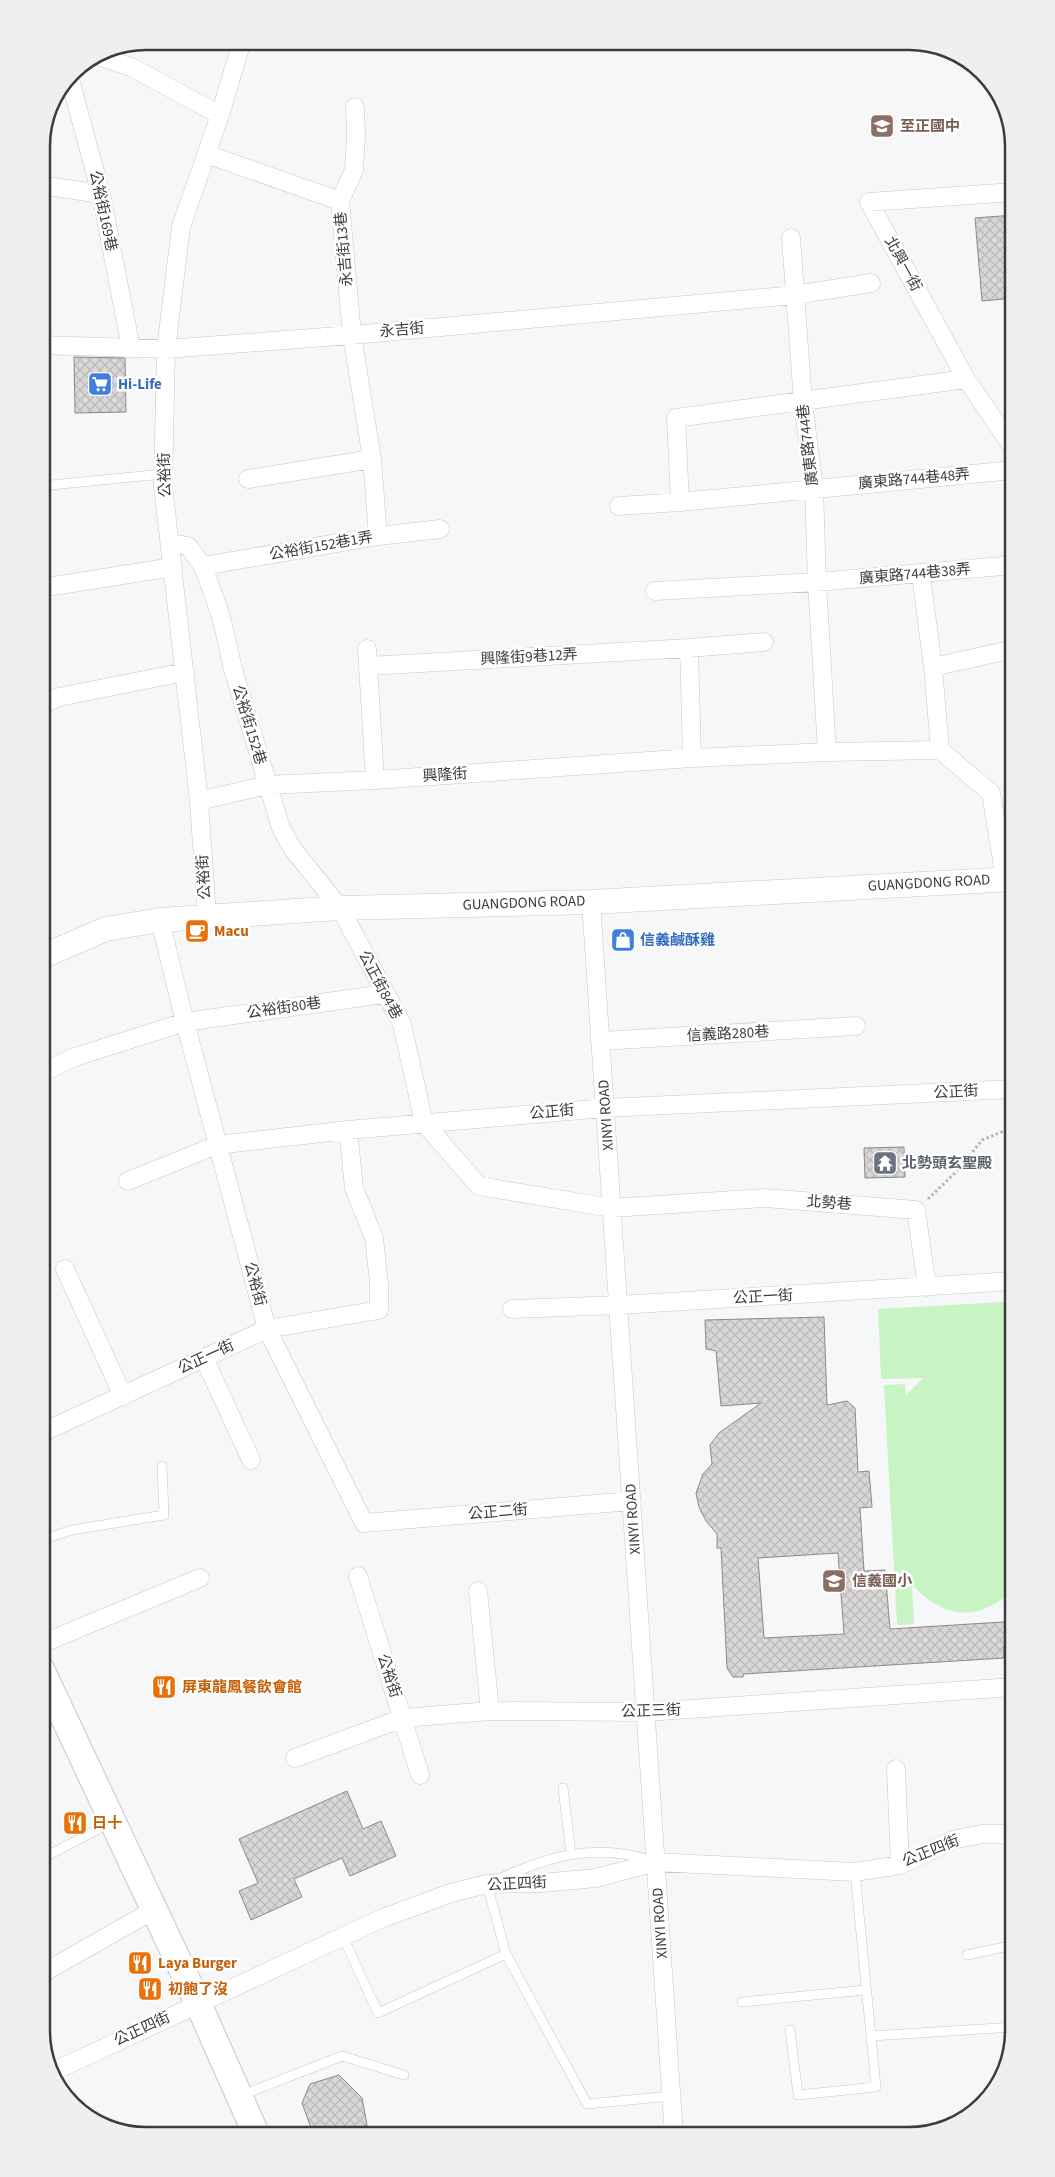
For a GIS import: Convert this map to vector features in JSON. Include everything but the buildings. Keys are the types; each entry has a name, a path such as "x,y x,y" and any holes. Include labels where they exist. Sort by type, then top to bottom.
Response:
{"main road":[{"path":"50,1708 112,1822 198,2003 253,2127"}],"street":[{"name":"公裕街","path":"207,916 200,801 163,486 166,349 181,227 220,115 239,50"},
{"path":"107,58 133,68 220,115"},
{"name":"公裕街169巷","path":"72,86 101,194 131,348"},
{"name":"永吉街13巷","path":"355,107 354,170 340,201 352,335 372,459 378,536"},
{"path":"206,154 340,201"},
{"path":"50,186 101,194"},
{"name":"北興一街","path":"1005,193 870,202 966,378 1005,436"},
{"name":"廣東路744巷","path":"791,238 803,402 814,488 817,582 827,752"},
{"path":"795,296 871,282"},
{"name":"永吉街","path":"50,345 166,349 352,335 795,296"},
{"path":"680,502 676,418 803,402 966,378"},
{"path":"248,479 372,459"},
{"name":"廣東路744巷48弄","path":"619,506 680,502 1005,471"},
{"name":"公裕街152巷1弄","path":"203,566 378,536 440,529"},
{"name":"公裕街152巷","path":"171,543 188,546 203,566 221,616 233,669 281,828 292,848 340,908"},
{"name":"廣東路744巷38弄","path":"655,591 921,575 1005,566"},
{"path":"50,587 173,567"},
{"path":"921,575 933,667 940,750"},
{"name":"興隆街9巷12弄","path":"368,666 764,642"},
{"path":"366,648 375,780"},
{"path":"689,648 692,758 827,752 940,750 991,793 1005,860"},
{"path":"933,667 1005,652"},
{"path":"50,701 59,697 184,672"},
{"name":"興隆街","path":"200,801 268,785 375,780 692,758"},
{"name":"GUANGDONG ROAD","path":"50,953 106,929 160,920 207,916 340,908 591,902 1005,879"},
{"name":"XINYI ROAD","path":"591,902 674,2127"},
{"name":"公正街84巷","path":"340,908 384,994 402,1024 424,1123"},
{"name":"公裕街","path":"160,920 217,1145 267,1328 364,1523"},
{"name":"公裕街80巷","path":"50,1069 75,1057 185,1022 384,994"},
{"name":"信義路280巷","path":"600,1041 856,1026"},
{"name":"公正街","path":"128,1181 217,1145 348,1130 605,1108 1005,1089"},
{"name":"北勢巷","path":"424,1123 479,1186 612,1208 765,1198 916,1210"},
{"name":"公正一街","path":"50,1429 267,1328 379,1310 380,1283 374,1238 354,1188 348,1130"},
{"path":"916,1210 927,1287"},
{"path":"64,1269 123,1396"},
{"name":"公正一街","path":"512,1309 619,1305 1005,1282"},
{"path":"204,1358 252,1460"},
{"name":"公正二街","path":"364,1523 632,1501"},
{"name":"公裕街","path":"358,1576 420,1775"},
{"path":"50,1640 200,1578"},
{"path":"478,1590 490,1711"},
{"name":"公正三街","path":"295,1758 403,1718 490,1711 646,1712 1005,1688"},
{"path":"896,1769 900,1865"},
{"name":"公正四街","path":"58,2069 384,1918 442,1896 487,1884 541,1883 596,1878 656,1862 855,1872 900,1865 953,1840 982,1834 1005,1834"},
{"path":"50,1969 154,1910"}],"lane":[{"path":"50,485 164,474"},
{"path":"50,1537 72,1530 164,1515 162,1466"},
{"path":"563,1788 571,1854"},
{"path":"50,1854 112,1822"},
{"path":"656,1862 628,1853 571,1854 532,1864 487,1884 506,1954 587,2104 672,2096"},
{"path":"790,2030 798,2095 876,2086 855,1872"},
{"path":"343,1937 378,2013 506,1954"},
{"path":"967,1955 1005,1948"},
{"path":"742,2002 866,1990"},
{"path":"870,2036 1005,2028"},
{"path":"239,2096 342,2056 404,2075"}],"path":[{"path":"916,1210 960,1168 982,1140 1005,1131"}],"green space":[{"path":"1004,1302 1005,1597 988,1608 975,1612 949,1610 937,1605 912,1585 914,1624 897,1625 884,1385 905,1384 906,1395 923,1378 881,1379 878,1309"}],"place":[{"name":"至正國中","path":"882,126"},
{"name":"Hi-Life","path":"100,384"},
{"name":"Macu","path":"197,931"},
{"name":"信義鹹酥雞","path":"623,940"},
{"name":"北勢頭玄聖殿","path":"885,1163"},
{"name":"信義國小","path":"834,1581"},
{"name":"屏東龍鳳餐飲會館","path":"164,1687"},
{"name":"日十","path":"75,1823"},
{"name":"Laya Burger","path":"140,1963"},
{"name":"初飽了沒","path":"150,1989"}]}
